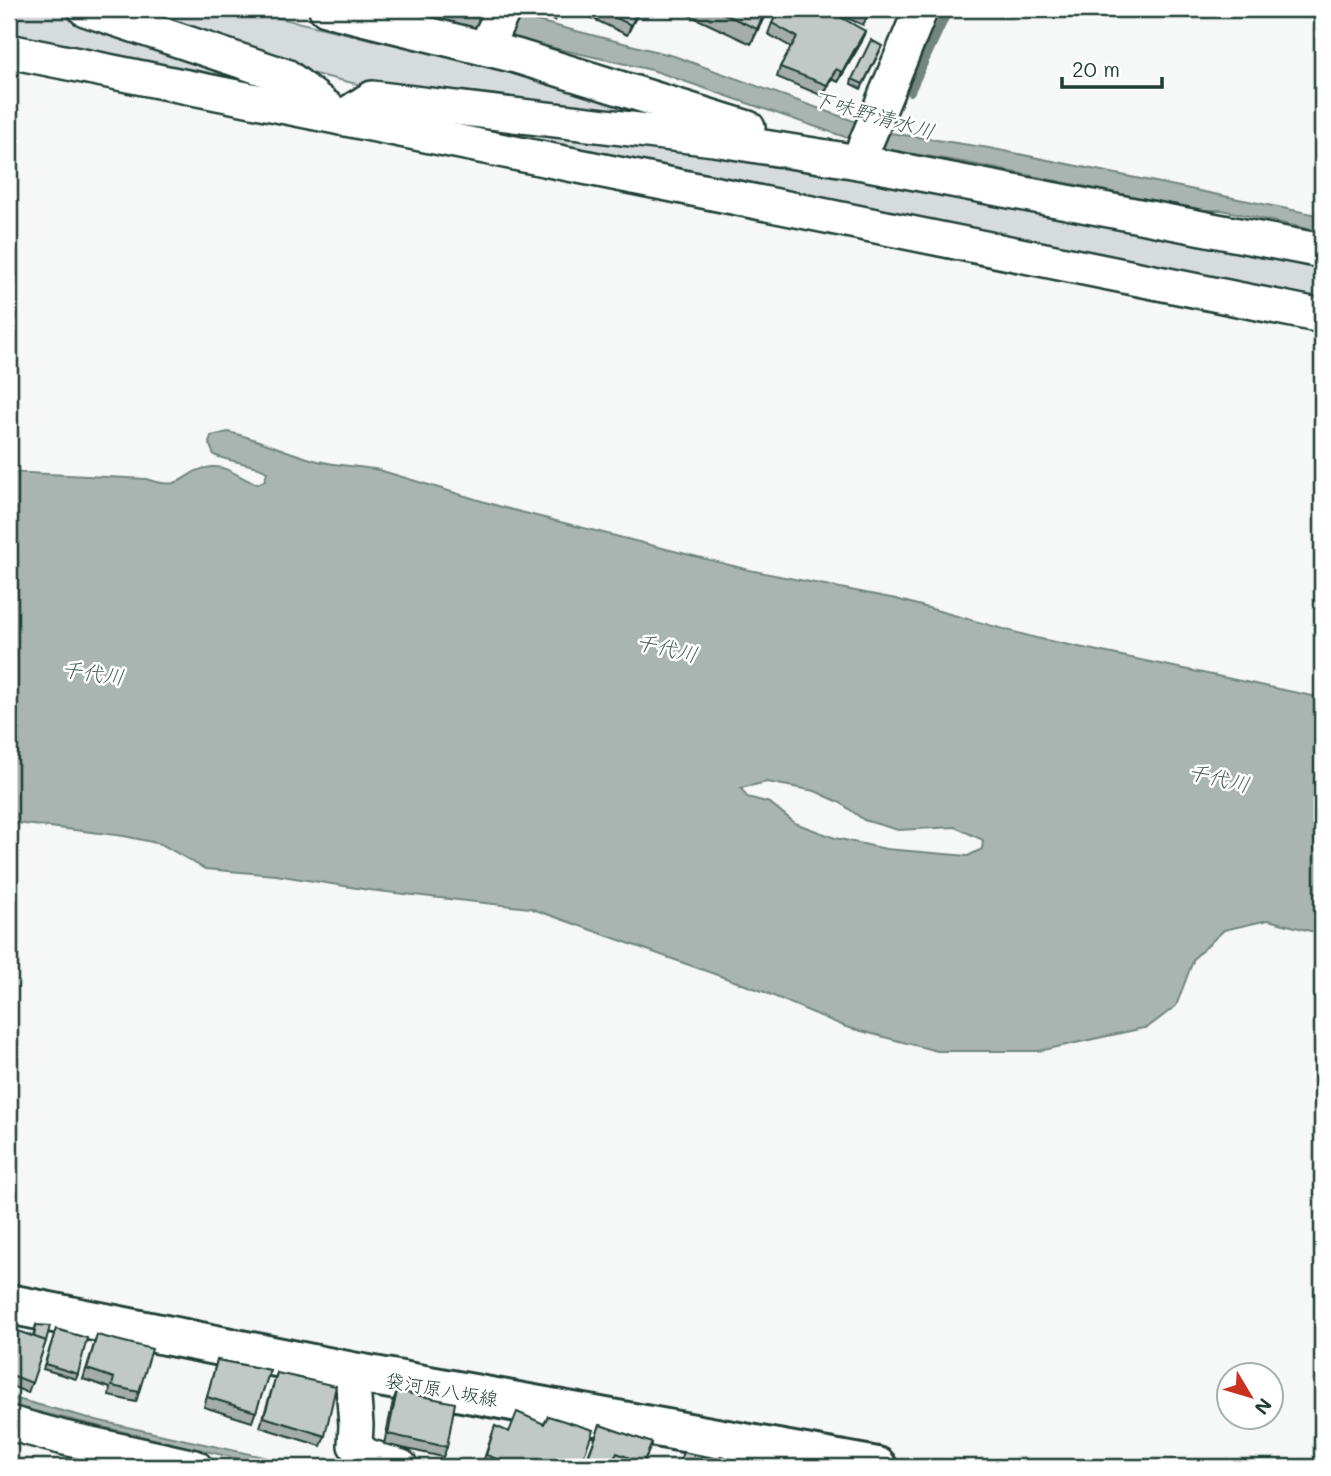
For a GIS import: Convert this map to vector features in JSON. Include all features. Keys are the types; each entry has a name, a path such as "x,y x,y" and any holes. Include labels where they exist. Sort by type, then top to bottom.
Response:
{"main road":[{"name":"袋河原八坂線","path":"9,1304 352,1372 877,1467"}],"street":[{"path":"85,9 286,76 341,118"},
{"path":"326,9 485,48 858,162"},
{"path":"485,48 504,9"},
{"path":"858,162 921,9"},
{"path":"9,51 1322,316"},
{"path":"341,118 372,98 714,139 858,162 1322,251"},
{"path":"352,1372 355,1445 365,1455 401,1467"},
{"path":"9,1423 195,1467"}],"shaded area":[{"path":"9,9 53,9 292,93 9,35"},
{"path":"126,9 241,9 559,83 710,126 361,85 302,71"},
{"path":"447,120 673,143 1322,264 1322,304 445,125"}],"water":[{"path":"382,9 482,9 529,19 674,56 884,132 989,148 1322,216 1322,232 1222,210 1201,210 963,162 877,148 652,70"},
{"name":"千代川","path":"228,432 318,461 379,470 505,508 749,570 896,599 1036,638 1322,698 1322,934 1268,920 1224,930 1194,958 1176,1006 1148,1027 1039,1051 937,1051 846,1027 762,991 530,908 369,890 276,875 205,869 161,844 124,836 9,822 9,472 146,479 170,483 201,469 218,467 258,484 265,480 267,472 261,469 214,455 209,443 211,436","holes":["767,782 815,791 841,803 864,820 898,830 955,827 983,840 982,849 968,856 886,849 835,838 795,823 770,803 747,797 741,788"]},
{"path":"9,1397 100,1421 308,1467 274,1467 9,1405"}],"building":[{"path":"544,9 560,9 557,15"},
{"path":"597,9 639,9 631,25"},
{"path":"713,9 766,9 757,29"},
{"path":"779,9 826,9 865,31 842,72 836,69 827,85 780,67 797,37 772,23"},
{"path":"852,9 870,9 867,15"},
{"path":"871,40 882,46 863,84 852,79"},
{"path":"36,1325 50,1326 46,1341 34,1337"},
{"path":"9,1328 46,1341 32,1383 9,1374"},
{"path":"56,1329 87,1338 78,1374 45,1364"},
{"path":"97,1335 152,1349 139,1392 112,1386 114,1378 87,1369"},
{"path":"217,1360 270,1370 256,1412 207,1397"},
{"path":"277,1373 336,1386 325,1436 264,1417"},
{"path":"397,1391 455,1403 447,1447 388,1434"},
{"path":"517,1412 544,1424 548,1416 593,1430 580,1467 519,1467 486,1455 495,1426 509,1432"},
{"path":"600,1425 652,1443 643,1463 617,1453 610,1466 588,1458"},
{"path":"683,1452 707,1458 704,1467 678,1467"},
{"path":"721,1456 756,1467 717,1467"}],"waterway":[{"path":"910,91 948,9"}],"water label":[{"name":"下味野清水川","path":"874,114"}]}
